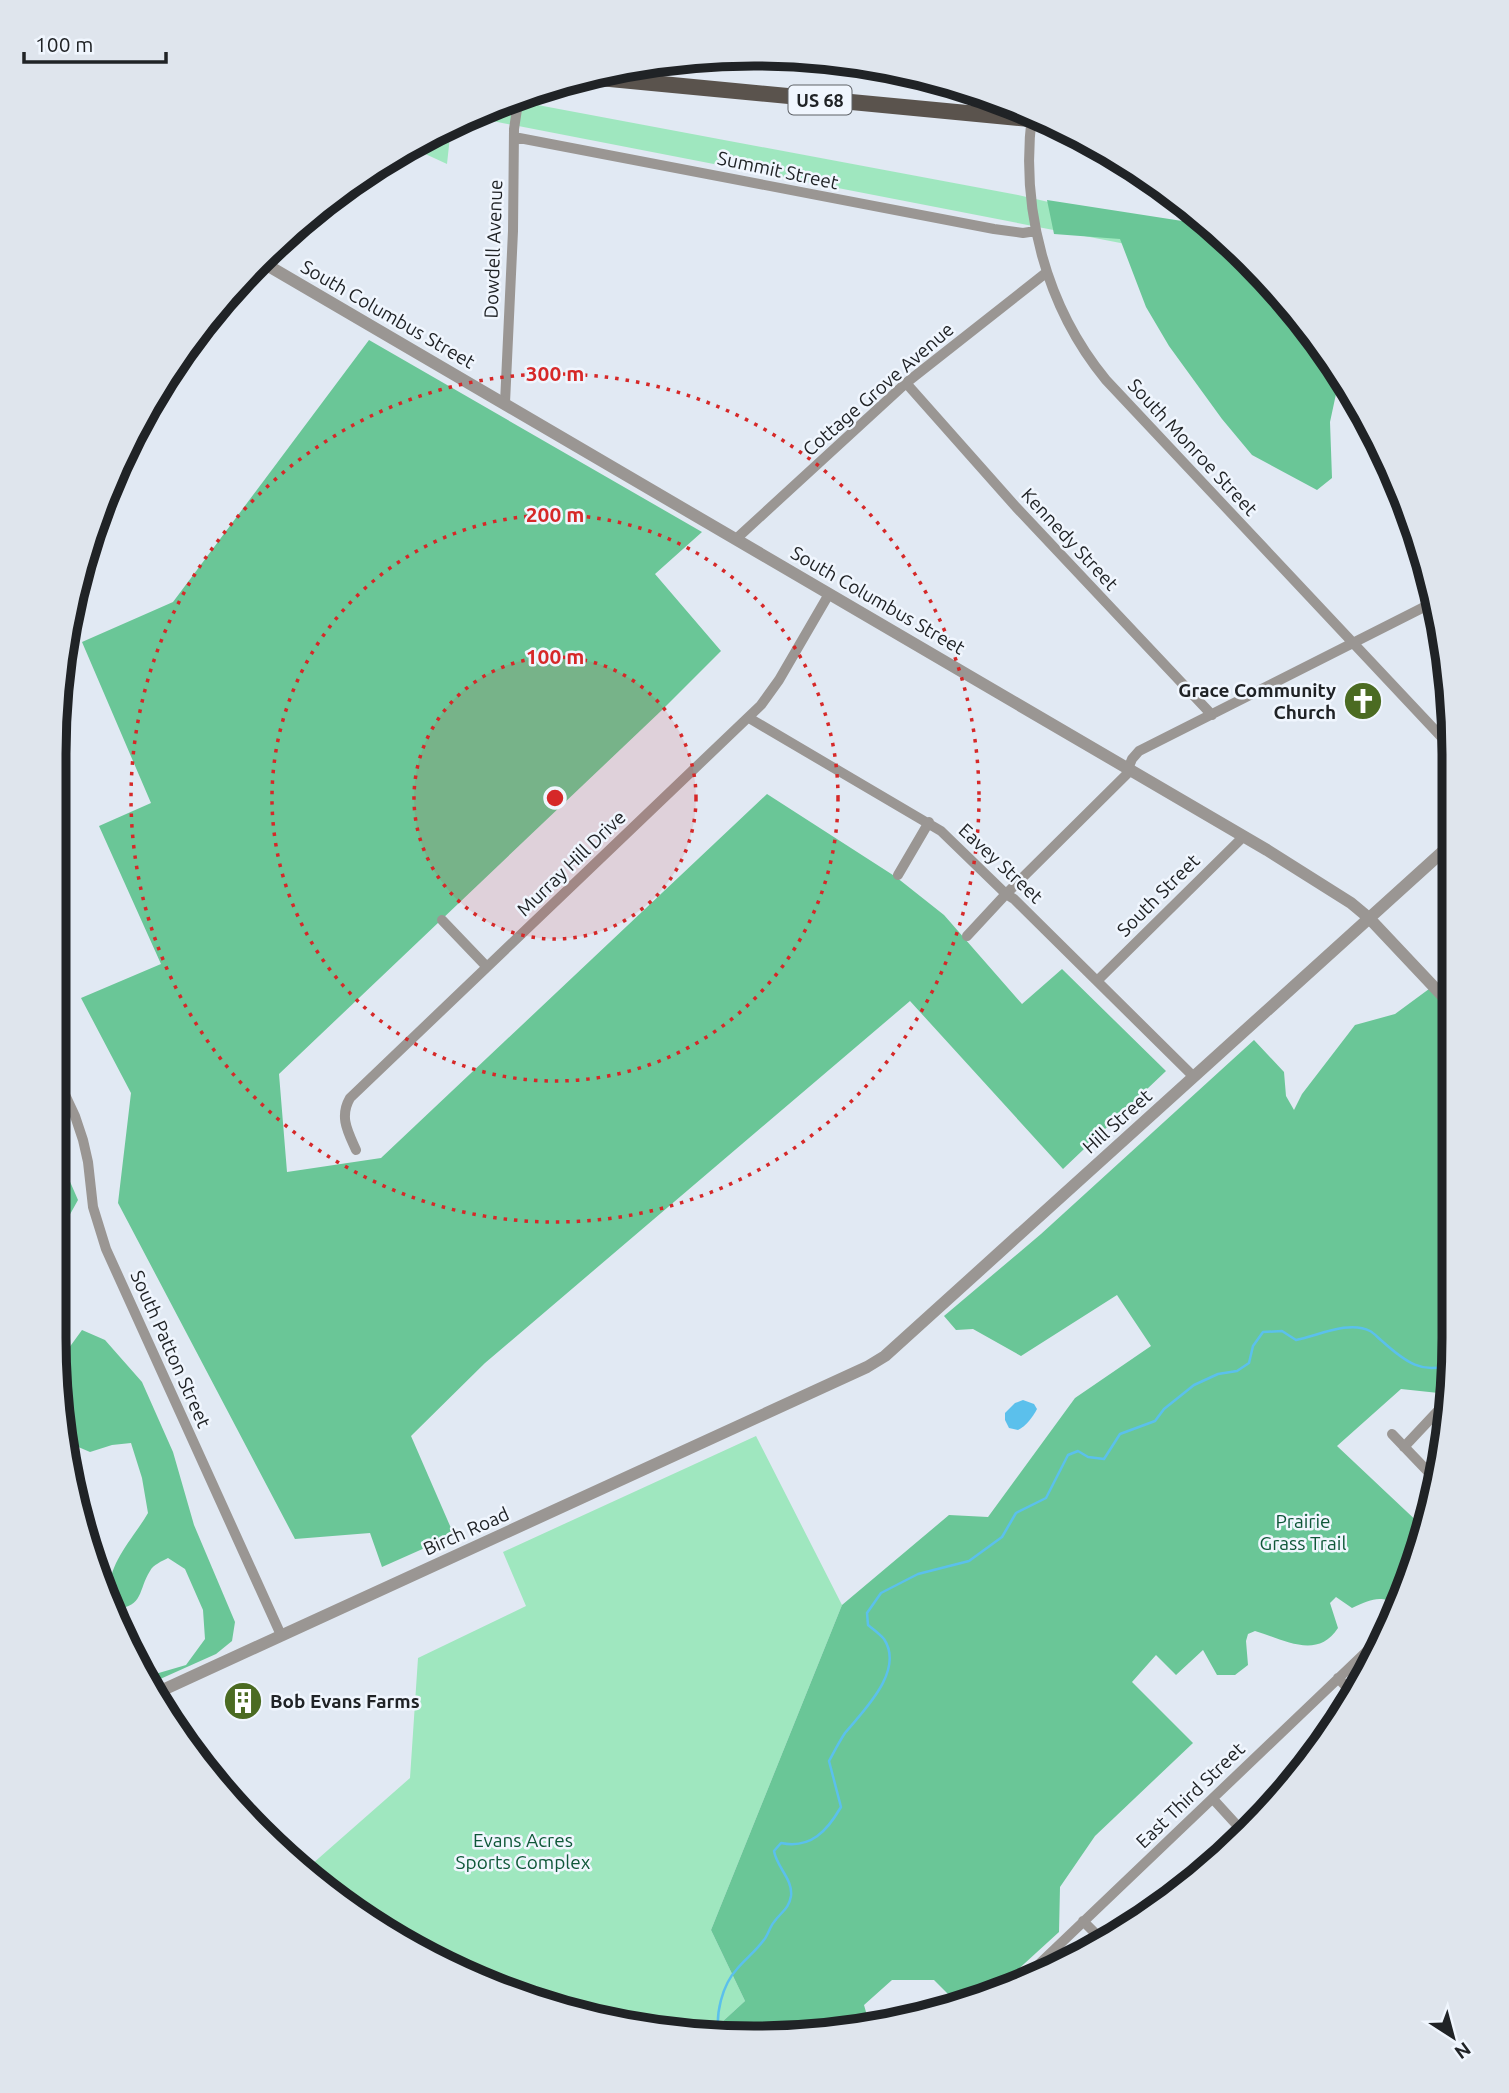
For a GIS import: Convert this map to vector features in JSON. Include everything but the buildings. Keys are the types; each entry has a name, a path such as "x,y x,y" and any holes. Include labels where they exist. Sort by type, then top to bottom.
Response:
{"main road":[{"name":"US 68","path":"630,78 1006,115"}],"street":[{"name":"Dowdell Avenue","path":"505,403 513,231 514,138 518,109"},
{"name":"South Monroe Street","path":"1032,125 1030,191 1035,231 1047,272 1072,331 1106,380 1442,737"},
{"name":"Summit Street","path":"514,138 994,229 1023,233 1035,231"},
{"name":"South Columbus Street","path":"269,267 1244,836 1351,903 1369,918 1442,995"},
{"name":"Cottage Grove Avenue","path":"736,539 906,383 1047,272"},
{"name":"Kennedy Street","path":"906,383 1016,508 1212,715"},
{"name":"Murray Hill Drive","path":"356,1150 344,1120 345,1108 350,1098 749,718 779,680 830,594"},
{"path":"967,936 1129,770 1132,759 1139,751 1426,606"},
{"name":"Eavey Street","path":"749,718 929,822 1014,899 1194,1077"},
{"path":"898,875 929,822"},
{"name":"South Street","path":"1097,981 1244,836"},
{"name":"Hill Street","path":"793,1402 867,1367 897,1347 1442,852"},
{"path":"442,920 487,967"},
{"name":"South Patton Street","path":"67,1106 83,1140 89,1162 93,1208 103,1241 281,1634"},
{"name":"Birch Road","path":"163,1690 793,1402"},
{"path":"1404,1447 1439,1410"},
{"path":"1392,1434 1429,1473"},
{"name":"East Third Street","path":"1037,1966 1369,1649"},
{"path":"1338,1678 1347,1688"},
{"path":"1213,1799 1239,1827"},
{"path":"1083,1921 1097,1935"}],"green space":[{"path":"531,104 1018,195 1210,239 1258,286 1167,252 488,120"},
{"path":"450,137 447,164 422,153"},
{"path":"1047,200 1189,222 1208,237 1272,301 1337,389 1330,422 1332,478 1317,490 1252,455 1169,346 1146,307 1120,239 1054,234"},
{"path":"369,340 702,532 655,574 721,651 279,1074 287,1172 381,1158 767,794 896,877 944,915 1022,1004 1062,969 1166,1071 1063,1169 910,1001 485,1363 411,1436 454,1535 382,1567 370,1533 295,1539 118,1203 131,1093 81,998 161,964 99,826 151,803 82,642 173,602"},
{"name":"Prairie Grass Trail","path":"1429,989 1442,1003 1440,1393 1401,1389 1337,1446 1418,1522 1390,1601 1375,1599 1352,1608 1336,1597 1330,1603 1338,1628 1330,1638 1320,1643 1300,1645 1255,1631 1248,1634 1248,1665 1235,1675 1217,1675 1203,1650 1176,1675 1156,1655 1132,1682 1193,1743 1095,1836 1060,1887 1059,1932 1009,1977 951,1997 934,1980 892,1980 864,2005 867,2017 799,2025 719,2025 745,2001 711,1930 842,1605 949,1515 988,1517 1075,1398 1151,1346 1117,1295 1021,1356 973,1329 956,1330 944,1316 1041,1234 1254,1040 1284,1072 1286,1096 1294,1110 1302,1094 1355,1025 1395,1014"},
{"path":"67,1175 78,1200 67,1220"},
{"path":"82,1330 105,1340 142,1382 173,1452 194,1525 235,1622 232,1641 216,1654 158,1680 155,1674 186,1665 205,1639 203,1610 185,1569 168,1558 151,1569 136,1601 122,1608 111,1581 118,1559 148,1513 142,1478 131,1443 112,1445 90,1452 75,1446 67,1350"},
{"name":"Evans Acres Sports Complex","path":"756,1436 842,1605 711,1930 745,2001 719,2025 665,2021 620,2013 533,1990 491,1974 450,1956 372,1911 312,1864 410,1778 418,1658 526,1606 503,1552"}],"water":[{"path":"1023,1400 1034,1404 1037,1409 1021,1428 1009,1428 1005,1413 1015,1403"}],"waterway":[{"path":"718,2025 719,2010 727,1983 765,1939 772,1924 790,1900 790,1884 774,1851 781,1843 801,1843 817,1836 830,1824 841,1807 829,1761 845,1733 879,1690 889,1664 889,1651 884,1639 868,1625 867,1613 881,1593 918,1574 969,1561 1002,1537 1016,1513 1046,1498 1068,1455 1078,1451 1088,1457 1104,1459 1120,1434 1155,1421 1164,1409 1194,1385 1218,1374 1237,1371 1249,1363 1253,1346 1263,1332 1282,1331 1296,1340 1343,1328 1362,1328 1372,1332 1398,1355 1415,1365 1441,1366"}],"place":[{"name":"Grace Community Church","path":"1363,701"},
{"name":"Bob Evans Farms","path":"243,1701"}]}
